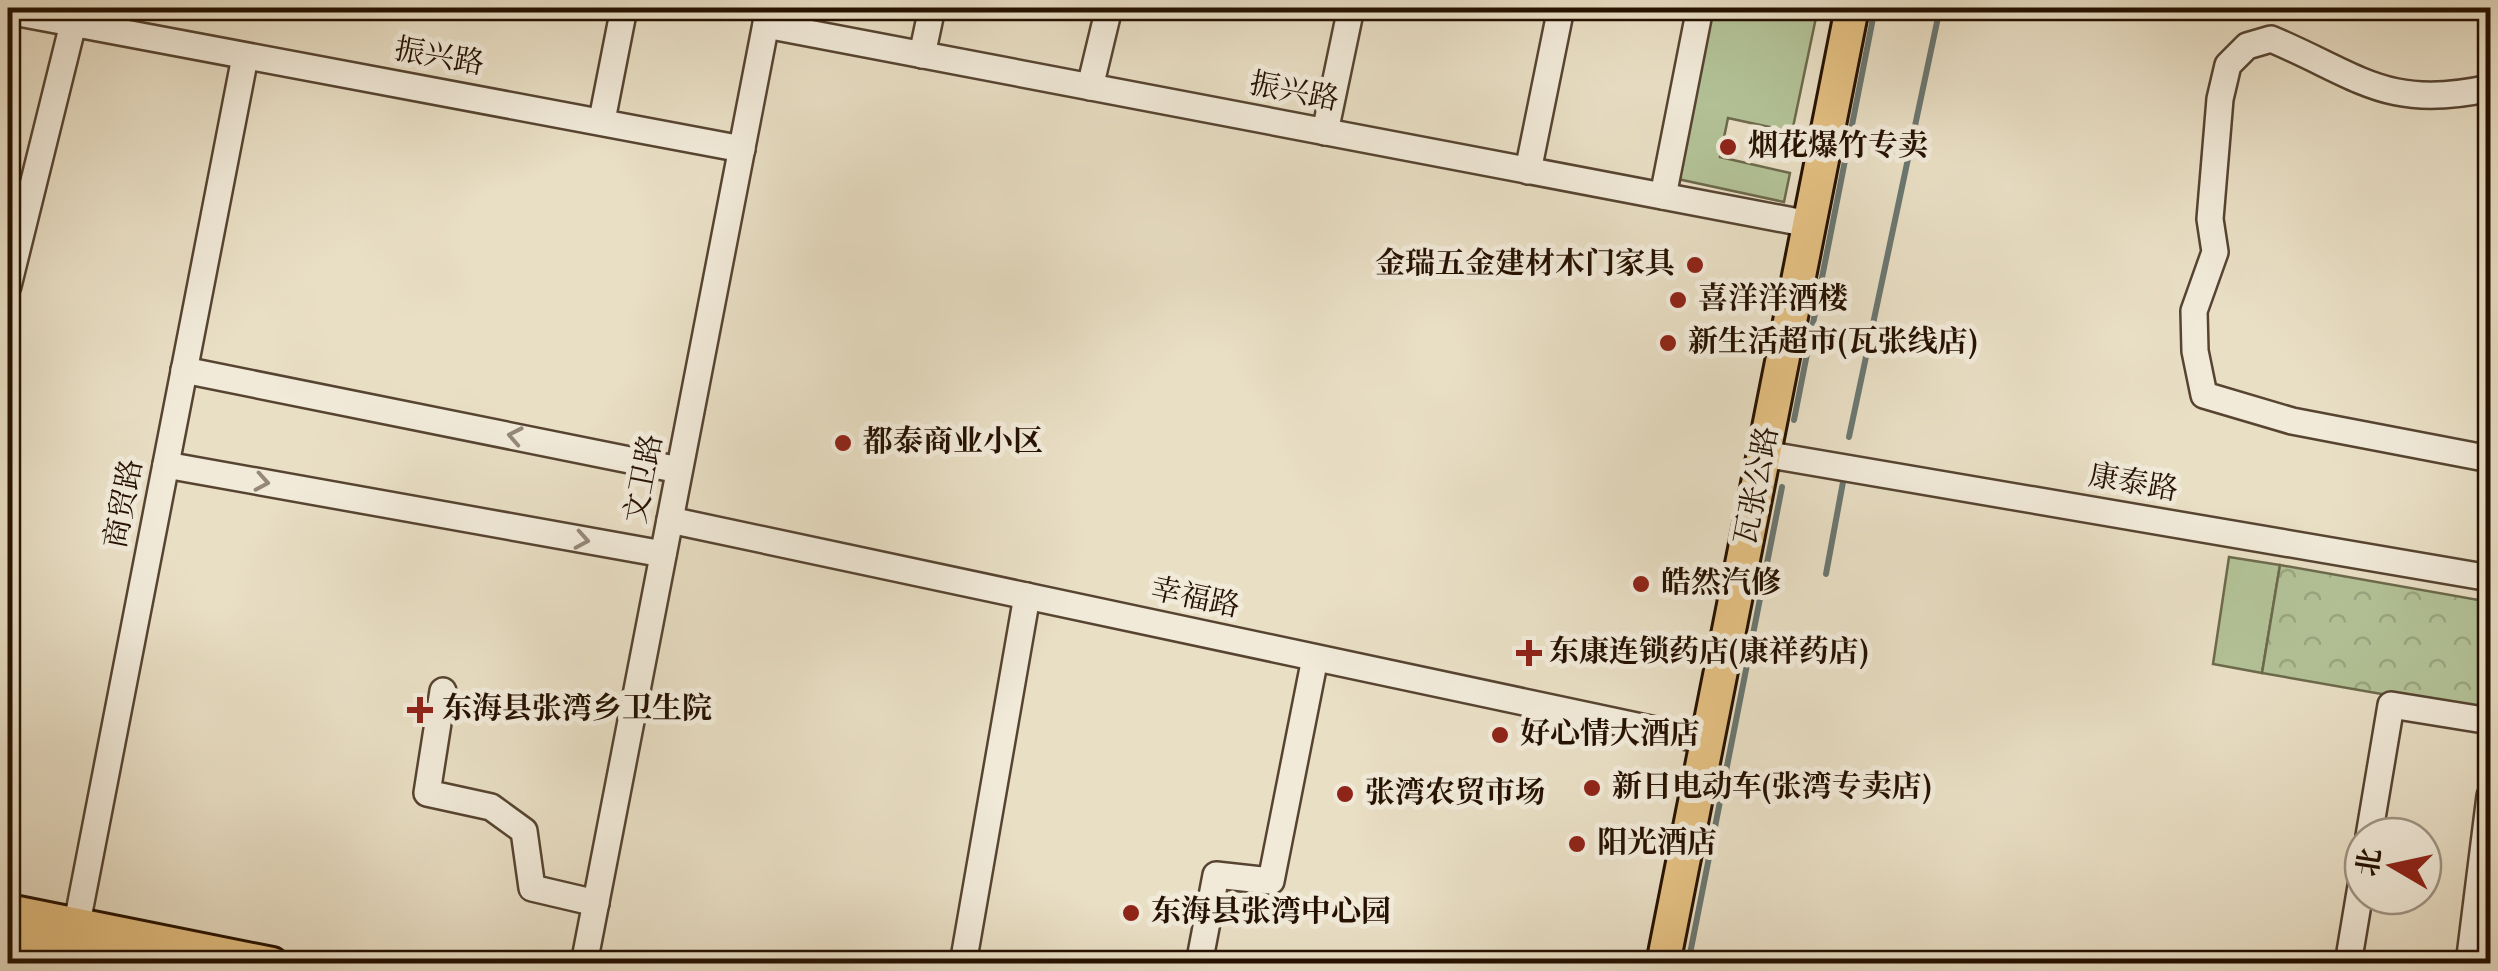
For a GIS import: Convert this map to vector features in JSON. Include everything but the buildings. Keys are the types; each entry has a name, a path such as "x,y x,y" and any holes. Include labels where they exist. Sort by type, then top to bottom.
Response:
{"main road":[{"name":"瓦张公路","path":"1662,964 1852,8"},
{"path":"8,911 72,944 158,964"},
{"path":"8,935 272,964"}],"street":[{"path":"602,120 624,8"},
{"path":"922,55 932,8"},
{"path":"1090,87 1109,8"},
{"path":"1325,132 1351,8"},
{"path":"1528,170 1561,8"},
{"path":"1664,196 1700,8"},
{"name":"振兴路","path":"8,11 742,149"},
{"name":"振兴路","path":"768,16 922,55 1809,224"},
{"name":"文卫路","path":"584,964 768,16"},
{"path":"8,286 73,24"},
{"path":"2490,88 2451,97 2398,94 2348,79 2270,39 2247,46 2228,65 2220,99 2210,219 2215,252 2194,311 2195,351 2204,395 2292,421 2490,459"},
{"name":"商贸路","path":"72,944 245,57"},
{"path":"184,370 679,470"},
{"name":"康泰路","path":"1764,454 2490,578"},
{"path":"166,465 663,554"},
{"name":"幸福路","path":"670,520 1707,741"},
{"path":"962,964 1027,596"},
{"path":"1198,964 1216,875 1271,881 1314,658"},
{"path":"444,691 428,793 491,807 524,830 532,888 596,903"},
{"path":"2373,816 2392,705 2490,721"},
{"path":"2469,964 2490,796"},
{"path":"2348,964 2356,916"}],"green space":[{"path":"1709,8 1818,8 1792,132 1728,118 1720,157 1790,173 1784,202 1673,178"},
{"path":"2229,557 2280,565 2262,673 2213,664"},
{"path":"2280,565 2490,602 2490,713 2262,673"}],"waterway":[{"path":"1794,420 1875,8"},
{"path":"1849,437 1940,8"},
{"path":"1826,574 1843,482"},
{"path":"1688,964 1782,487"}],"place":[{"name":"烟花爆竹专卖","path":"1728,147"},
{"name":"金瑞五金建材木门家具","path":"1695,265"},
{"name":"喜洋洋酒楼","path":"1678,300"},
{"name":"新生活超市(瓦张线店)","path":"1668,343"},
{"name":"都泰商业小区","path":"843,443"},
{"name":"皓然汽修","path":"1641,584"},
{"name":"东康连锁药店(康祥药店)","path":"1529,653"},
{"name":"东海县张湾乡卫生院","path":"420,710"},
{"name":"好心情大酒店","path":"1500,735"},
{"name":"新日电动车(张湾专卖店)","path":"1592,788"},
{"name":"张湾农贸市场","path":"1345,794"},
{"name":"阳光酒店","path":"1577,844"},
{"name":"东海县张湾中心园","path":"1131,913"}]}
